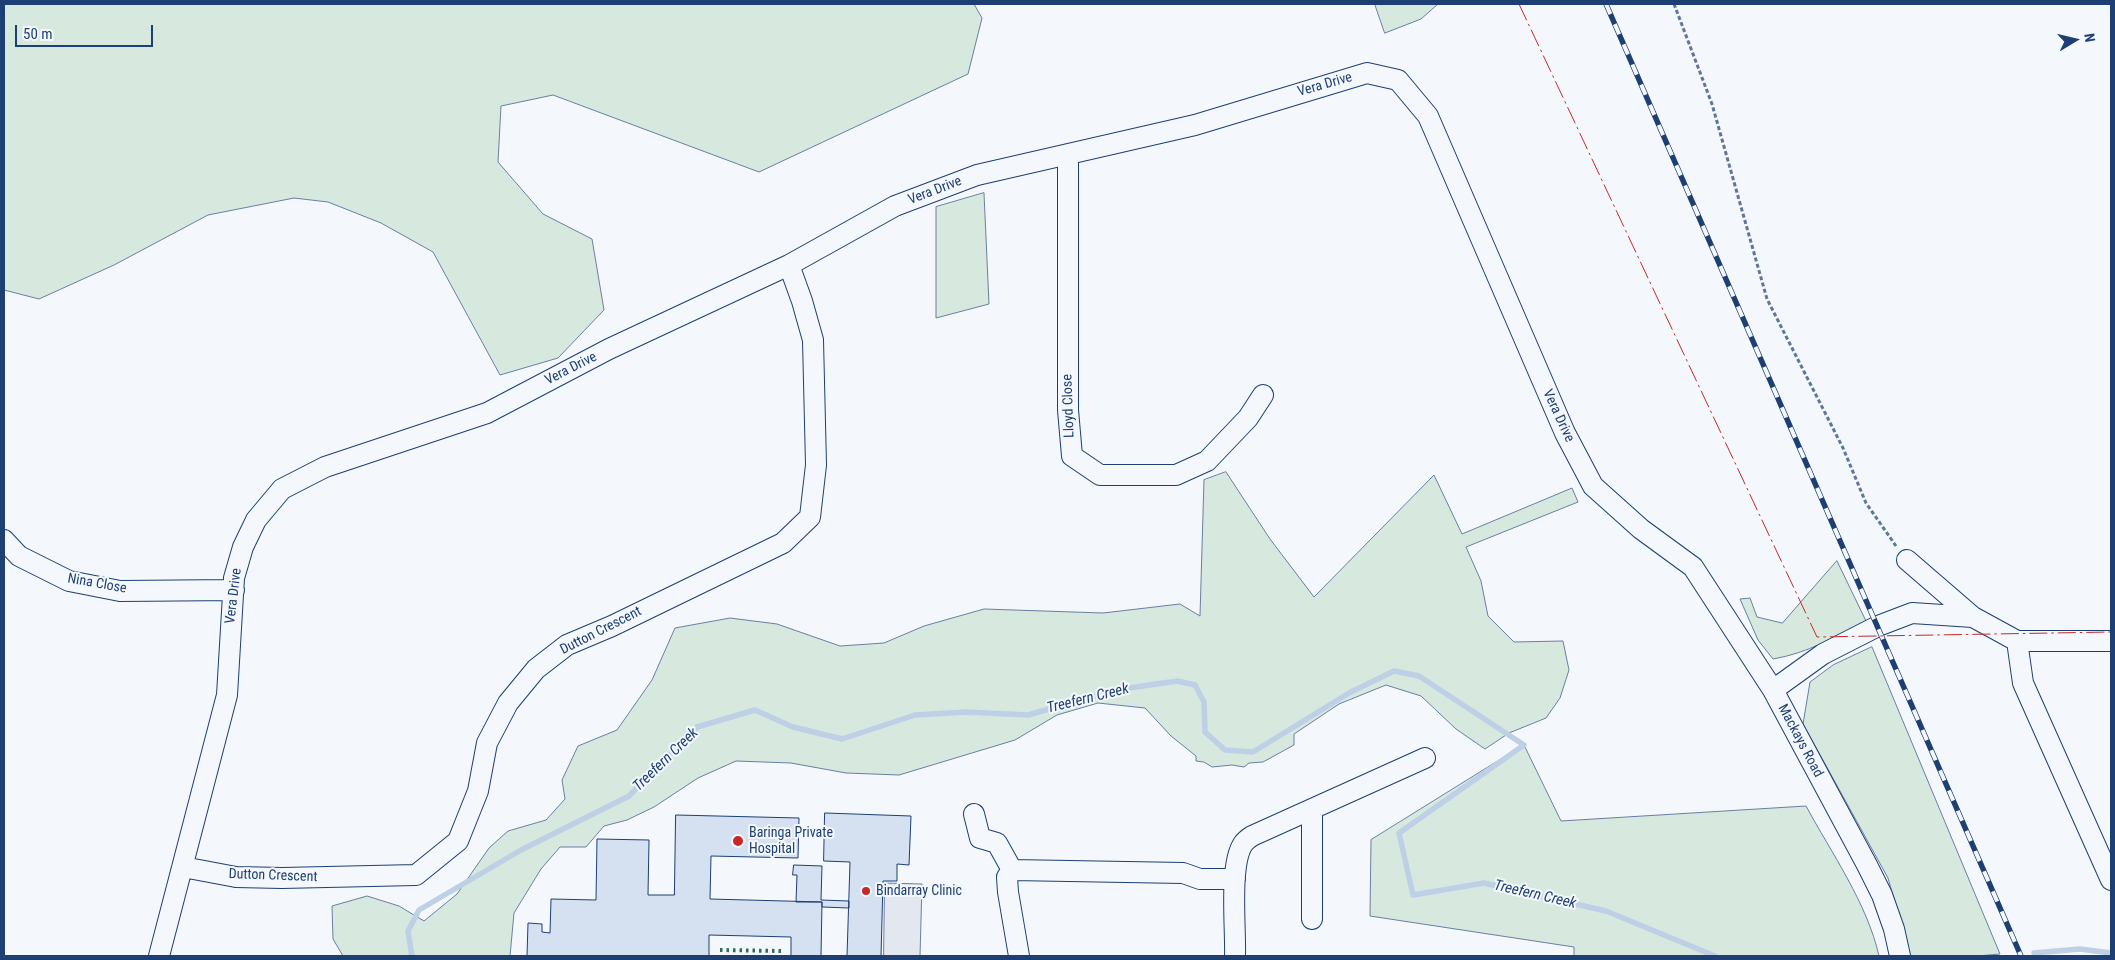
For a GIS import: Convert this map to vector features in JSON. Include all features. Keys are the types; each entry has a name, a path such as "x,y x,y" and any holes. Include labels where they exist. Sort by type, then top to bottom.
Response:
{"street":[{"name":"Vera Drive","path":"159,956 184,867 227,695 234,578 243,546 256,520 282,490 325,467 487,413 609,349 788,265 894,206 977,175 1195,125 1367,73 1398,80 1428,116 1565,433 1592,486 1641,529 1693,567 1773,690"},
{"name":"Lloyd Close","path":"1068,154 1068,410 1072,456 1100,475 1176,475 1207,462 1248,418 1263,394"},
{"name":"Dutton Crescent","path":"184,867 245,877 383,877 416,875 458,841 478,791 486,743 508,703 536,668 568,645 612,626 783,543 810,517 816,465 813,340 802,301 788,265"},
{"name":"Nina Close","path":"4,540 19,556 68,581 120,590 234,590"},
{"path":"1907,560 1973,617"},
{"name":"Mackays Road","path":"1900,956 1894,929 1882,895 1773,690 1823,654 1878,626 1912,613 1973,617 2017,640 2111,641"},
{"path":"2017,640 2024,683 2111,880"},
{"path":"1235,956 1235,879 1243,843 1252,836 1425,758"},
{"path":"1312,809 1312,919"},
{"path":"974,814 980,838 997,843 1012,870"},
{"path":"1012,870 1183,873 1200,879 1235,879"},
{"path":"1012,870 1007,878 1008,892 1019,956"}],"path":[{"path":"1674,4 1712,104 1767,299 1844,448 1866,503 1907,560"}],"shaded area":[{"path":"4,4 974,4 982,18 968,74 759,172 553,95 501,106 498,162 543,214 592,239 604,310 558,358 500,375 433,252 381,223 328,202 294,198 208,215 114,265 39,299 4,290"},
{"path":"1375,4 1438,4 1421,19 1385,33"},
{"path":"984,193 989,304 936,318 936,207"},
{"path":"1226,472 1270,539 1314,597 1434,475 1462,534 1572,488 1578,502 1466,547 1481,581 1488,616 1514,642 1563,641 1569,670 1560,698 1546,718 1509,733 1485,749 1456,729 1421,696 1386,685 1339,704 1294,734 1294,745 1263,762 1249,763 1244,767 1232,765 1212,767 1204,762 1196,761 1196,756 1171,736 1145,708 1098,703 1057,715 1015,740 899,775 846,773 791,763 736,761 698,778 654,807 627,820 604,826 586,847 560,847 541,869 514,913 510,956 343,956 333,939 332,906 367,896 399,906 424,921 457,894 489,848 508,831 546,820 565,799 562,780 578,746 617,730 652,680 675,628 730,618 777,624 840,646 884,643 924,626 984,609 1103,613 1180,604 1200,616 1204,480"},
{"path":"1837,561 1866,621 1810,649 1773,659 1758,640 1740,599 1750,598 1757,617 1782,623"},
{"path":"1872,647 2000,954 1910,956 1888,878 1803,724 1810,682 1833,665"},
{"path":"1524,745 1561,821 1806,806 1848,879 1866,917 1879,956 1574,956 1574,947 1370,916 1371,840"},
{"path":"885,883 922,884 920,956 884,956"}],"building":[{"name":"Bindarray Clinic","path":"825,813 911,816 909,865 897,864 897,881 883,881 881,956 847,956 850,862 824,861"},
{"path":"676,815 799,818 798,858 711,856 710,899 822,902 821,956 791,956 791,937 709,935 709,956 527,956 528,923 542,924 542,932 550,933 551,899 596,900 597,839 649,840 648,895 674,895"},
{"path":"794,865 822,866 821,900 849,901 849,908 822,907 822,902 796,902 797,875 793,875"}],"waterway":[{"name":"Treefern Creek","path":"412,956 408,931 419,910 521,850 629,796 697,727 755,710 793,727 842,739 915,715 967,712 1028,715 1115,690 1177,681 1195,685 1204,702 1205,732 1225,750 1253,752 1349,693 1394,671 1419,676 1524,745 1399,833 1413,895 1484,883 1606,911 1715,956"},
{"name":"Treefern Creek","path":"2034,953 2080,949 2111,953"}],"railway":[{"path":"1606,4 2021,956"}],"hedge":[{"path":"720,950 782,951"}],"power":[{"path":"1519,4 1817,637 2111,632"}],"place":[{"name":"Baringa Private Hospital","path":"738,841"},
{"name":"Bindarray Clinic","path":"866,891"}]}
